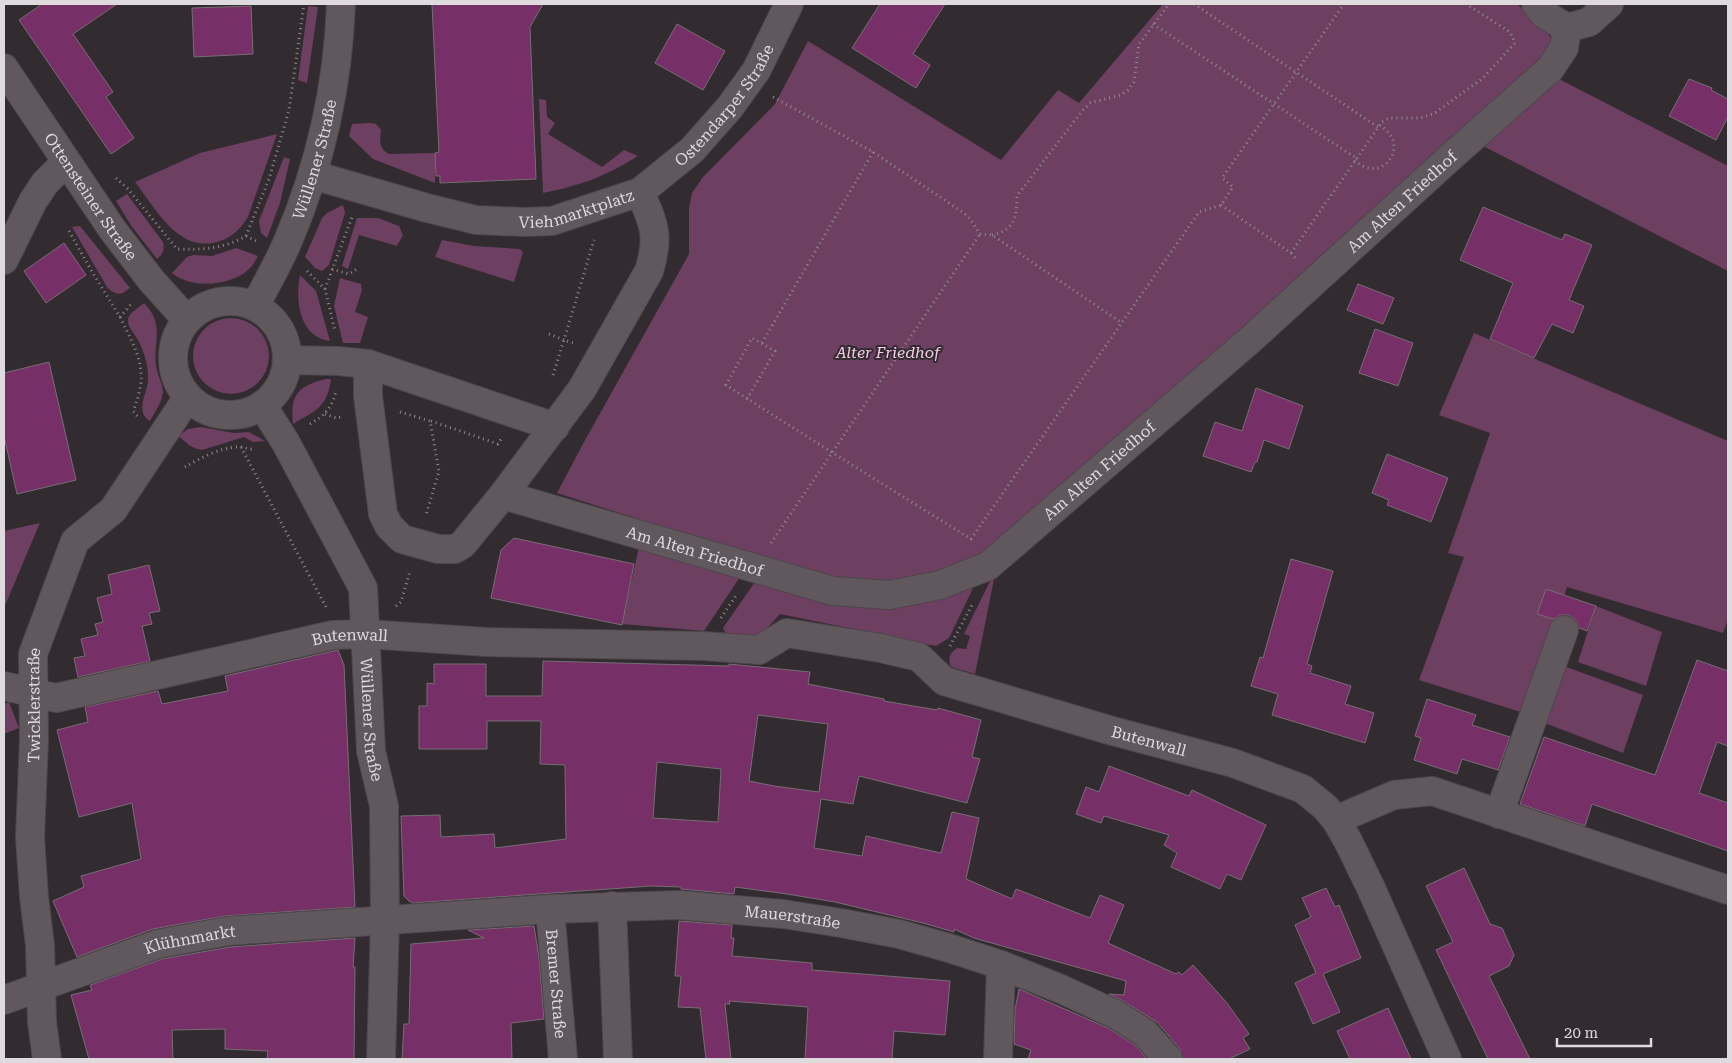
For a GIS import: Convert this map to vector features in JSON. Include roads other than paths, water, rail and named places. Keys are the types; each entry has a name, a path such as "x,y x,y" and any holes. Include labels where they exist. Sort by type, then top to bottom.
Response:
{"street":[{"name":"Wüllener Straße","path":"254,306 288,241 313,175 331,99 340,30 341,4"},
{"name":"Ostendarper Straße","path":"640,192 692,150 730,107 756,71 789,4"},
{"path":"1536,4 1544,14 1567,28 1589,22 1609,4"},
{"name":"Am Alten Friedhof","path":"503,495 833,591 890,595 940,585 988,566 1250,340 1550,69 1564,48 1567,28"},
{"name":"Ottensteiner Straße","path":"4,68 112,230 151,280 186,320"},
{"path":"4,260 33,201 45,184 66,162"},
{"name":"Viehmarktplatz","path":"313,175 476,220 525,222 552,220 640,192 655,234 655,253 649,271 582,389 503,495 463,544 455,549 438,549 420,533 402,539 389,526 383,514 368,396 368,364"},
{"path":"240,301 254,306 268,315 278,328 285,344 287,360 280,385 262,405 244,413 224,415 205,409 188,397 179,384 174,367 173,350 178,334 186,320 198,310 212,303 240,301"},
{"path":"287,360 338,361 368,364 555,427"},
{"name":"Twicklerstraße","path":"47,1059 42,1022 40,945 34,897 30,838 34,692 33,654 75,541 113,510 188,397"},
{"name":"Wüllener Straße","path":"262,405 283,438 362,588 371,751 384,806 385,921 381,1059"},
{"path":"1499,814 1564,630"},
{"name":"Butenwall","path":"4,686 56,698 333,636 366,634 487,642 703,646 758,650 786,634 880,648 919,657 944,681 1100,727 1233,763 1303,789 1325,807 1336,820 1370,886 1447,1059"},
{"path":"1336,820 1394,795 1432,791 1728,890"},
{"name":"Mauerstraße","path":"385,921 550,909 679,905 783,914 899,934 1001,965 1061,989 1115,1014 1145,1033 1168,1059"},
{"path":"612,906 618,1059"},
{"name":"Bremer Straße","path":"550,909 563,1059"},
{"name":"Klühnmarkt","path":"4,1000 158,944 228,931 385,921"},
{"path":"998,1059 1001,965"}],"park label":[{"name":"Alter Friedhof","path":"888,352"}]}
